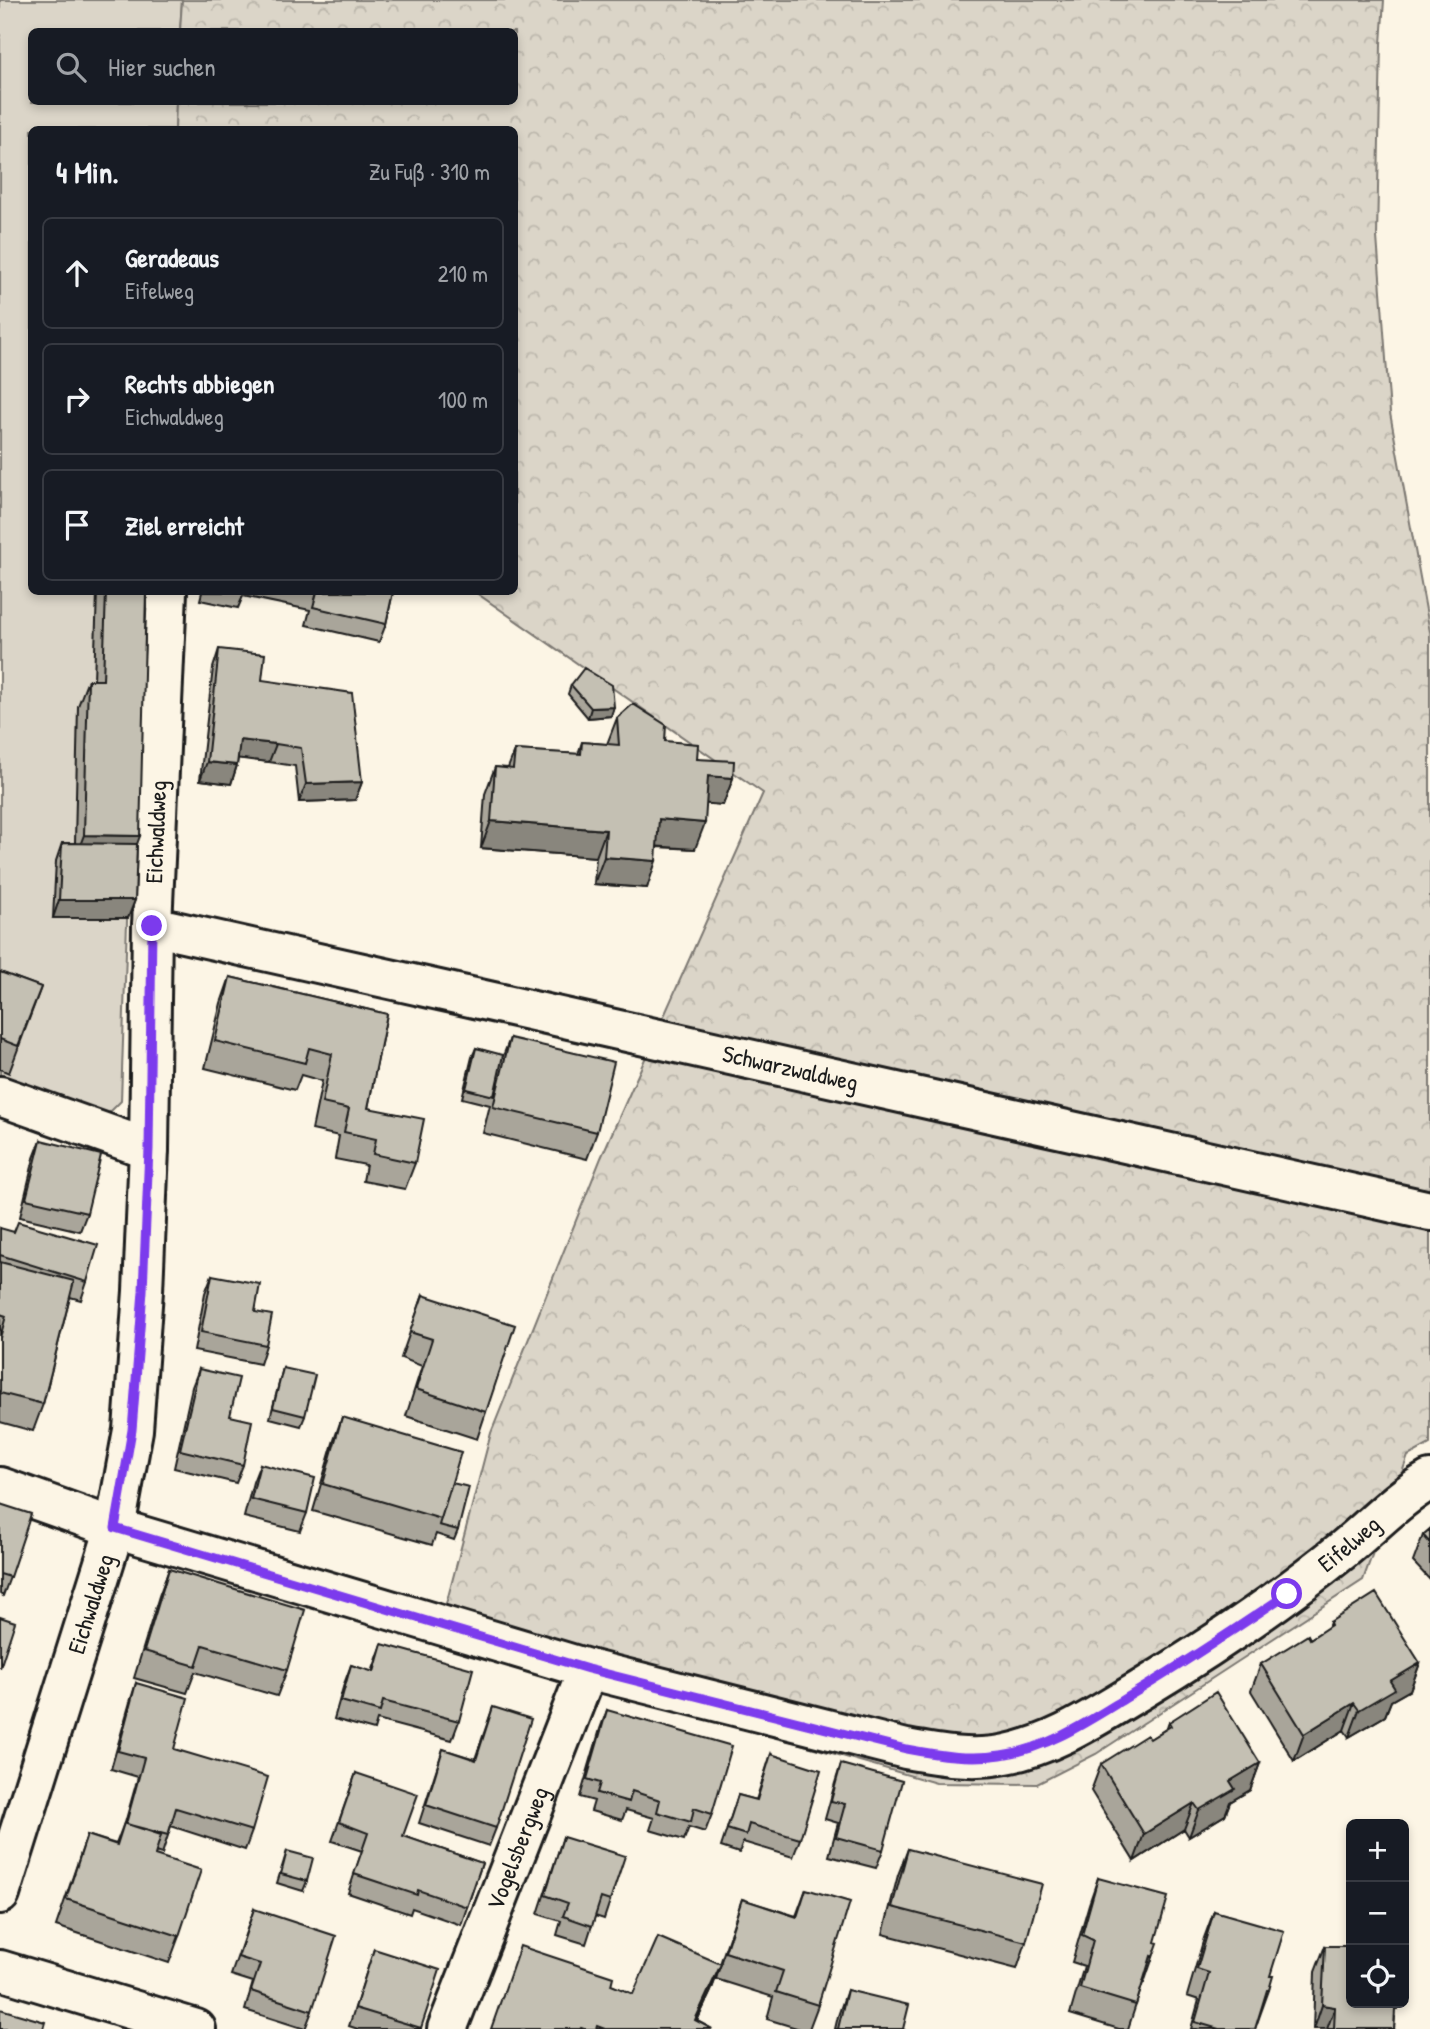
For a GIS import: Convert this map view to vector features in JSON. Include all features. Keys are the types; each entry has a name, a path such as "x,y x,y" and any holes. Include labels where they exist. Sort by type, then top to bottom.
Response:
{"street":[{"name":"Eichwaldweg","path":"0,1895 115,1528 132,1430 143,1291 149,1149 152,926 167,595"},
{"name":"Schwarzwaldweg","path":"152,926 1430,1211"},
{"path":"0,1096 149,1149"},
{"name":"Eifelweg","path":"0,1487 115,1528 588,1669 906,1749 970,1758 1002,1755 1044,1744 1088,1721 1226,1636 1287,1594 1413,1489 1430,1480"},
{"name":"Vogelsbergweg","path":"447,2029 588,1669"},
{"path":"0,1970 196,2029"}],"green space":[{"path":"0,0 182,0 180,28 28,28 28,105 176,105 175,126 28,126 28,595 138,595 121,1101 107,1115 0,1075"},
{"path":"182,0 1384,0 1377,237 1390,413 1430,632 1430,1444 1408,1456 1363,1580 1096,1754 1037,1784 936,1783 435,1639 491,1433 601,1158 763,793 479,595 518,595 518,126 175,126 176,105 518,105 518,28 180,28"}],"building":[{"path":"106,595 146,595 140,836 84,835 88,680 103,680"},
{"path":"316,595 392,595 386,624 313,607"},
{"path":"219,649 265,654 262,680 352,693 362,782 306,784 301,748 276,744 240,740 237,765 207,762"},
{"path":"584,668 612,685 614,707 591,708 571,685"},
{"path":"633,704 666,725 665,741 698,744 697,759 734,761 733,778 708,776 705,823 659,819 656,861 604,857 606,830 491,821 495,767 513,769 515,750 581,754 582,742 619,745 617,718"},
{"path":"62,843 137,844 135,900 59,900"},
{"path":"0,972 41,987 18,1046 0,1039"},
{"path":"230,977 387,1014 368,1108 424,1119 415,1163 373,1154 376,1139 344,1132 349,1109 322,1103 332,1054 309,1048 305,1063 215,1041"},
{"path":"510,1038 614,1062 597,1132 493,1107"},
{"path":"476,1048 503,1055 494,1096 466,1089"},
{"path":"41,1140 101,1155 87,1213 26,1199"},
{"path":"18,1222 98,1245 87,1282 0,1255 0,1228 14,1232"},
{"path":"0,1262 74,1281 43,1404 0,1393 0,1338 6,1316 0,1314"},
{"path":"212,1275 260,1284 255,1312 272,1315 266,1345 201,1332"},
{"path":"423,1295 515,1325 486,1412 416,1389 432,1339 410,1332"},
{"path":"283,1368 315,1375 305,1416 273,1408"},
{"path":"199,1369 239,1378 230,1416 252,1421 243,1465 180,1450"},
{"path":"342,1417 461,1452 441,1519 323,1484"},
{"path":"260,1464 315,1478 307,1513 251,1499"},
{"path":"452,1483 469,1487 458,1530 439,1525"},
{"path":"0,1504 31,1514 10,1577 0,1574"},
{"path":"1430,1529 1430,1543 1423,1535"},
{"path":"169,1569 305,1610 287,1670 203,1645 196,1666 144,1651"},
{"path":"1376,1593 1420,1663 1390,1681 1395,1689 1359,1710 1354,1703 1304,1734 1261,1664 1308,1635 1310,1639 1331,1625 1330,1622"},
{"path":"0,1617 15,1622 0,1668"},
{"path":"382,1644 473,1669 459,1721 383,1701 380,1712 341,1701 351,1665 374,1672"},
{"path":"136,1683 188,1698 174,1749 268,1777 252,1831 176,1808 168,1835 126,1824 144,1758 118,1751"},
{"path":"1216,1692 1260,1763 1230,1781 1235,1789 1199,1810 1194,1803 1144,1834 1101,1764 1147,1735 1150,1739 1171,1726 1169,1722"},
{"path":"493,1707 531,1719 496,1828 426,1805 443,1749 476,1760"},
{"path":"607,1710 732,1746 712,1814 694,1808 691,1822 657,1812 660,1800 632,1791 629,1802 597,1793 600,1783 587,1779"},
{"path":"771,1754 821,1770 800,1839 749,1824 746,1835 727,1829 738,1795 757,1800"},
{"path":"841,1764 902,1781 883,1850 836,1837 845,1804 831,1801"},
{"path":"356,1773 418,1794 403,1836 482,1863 467,1907 418,1890 417,1895 354,1874 368,1833 339,1822"},
{"path":"124,1823 161,1835 155,1855 201,1870 179,1936 66,1899 87,1835 117,1845"},
{"path":"563,1837 625,1856 610,1901 601,1898 592,1926 563,1916 568,1903 545,1895"},
{"path":"908,1849 1042,1884 1026,1942 892,1907"},
{"path":"287,1851 313,1858 307,1881 281,1874"},
{"path":"1098,1878 1168,1897 1155,1942 1158,1943 1153,1957 1151,1956 1136,2005 1080,1988 1093,1940 1082,1935"},
{"path":"806,1889 850,1902 818,2005 776,1992 783,1971 725,1952 742,1899 797,1917"},
{"path":"254,1909 336,1936 312,2011 251,1991 260,1964 238,1957"},
{"path":"1214,1911 1284,1931 1270,1976 1273,1976 1269,1990 1255,2029 1219,2029 1195,2022 1209,1973 1197,1969"},
{"path":"658,1937 721,1964 695,2020 712,2029 605,2029 597,2026 596,2029 491,2029 520,1946 613,1977 611,1985 633,1994"},
{"path":"1325,1946 1346,1946 1346,2008 1398,2009 1395,2009 1394,2029 1334,2029 1335,2007 1322,2005"},
{"path":"374,1949 440,1970 421,2028 355,2008"},
{"path":"847,1990 909,2005 903,2029 838,2029"},
{"path":"0,2009 45,2022 43,2029 0,2029"}],"route":[{"path":"152,926 149,1149 143,1291 132,1430 115,1528 588,1669 906,1749 970,1758 1002,1755 1044,1744 1155,1681 1287,1594"}]}
